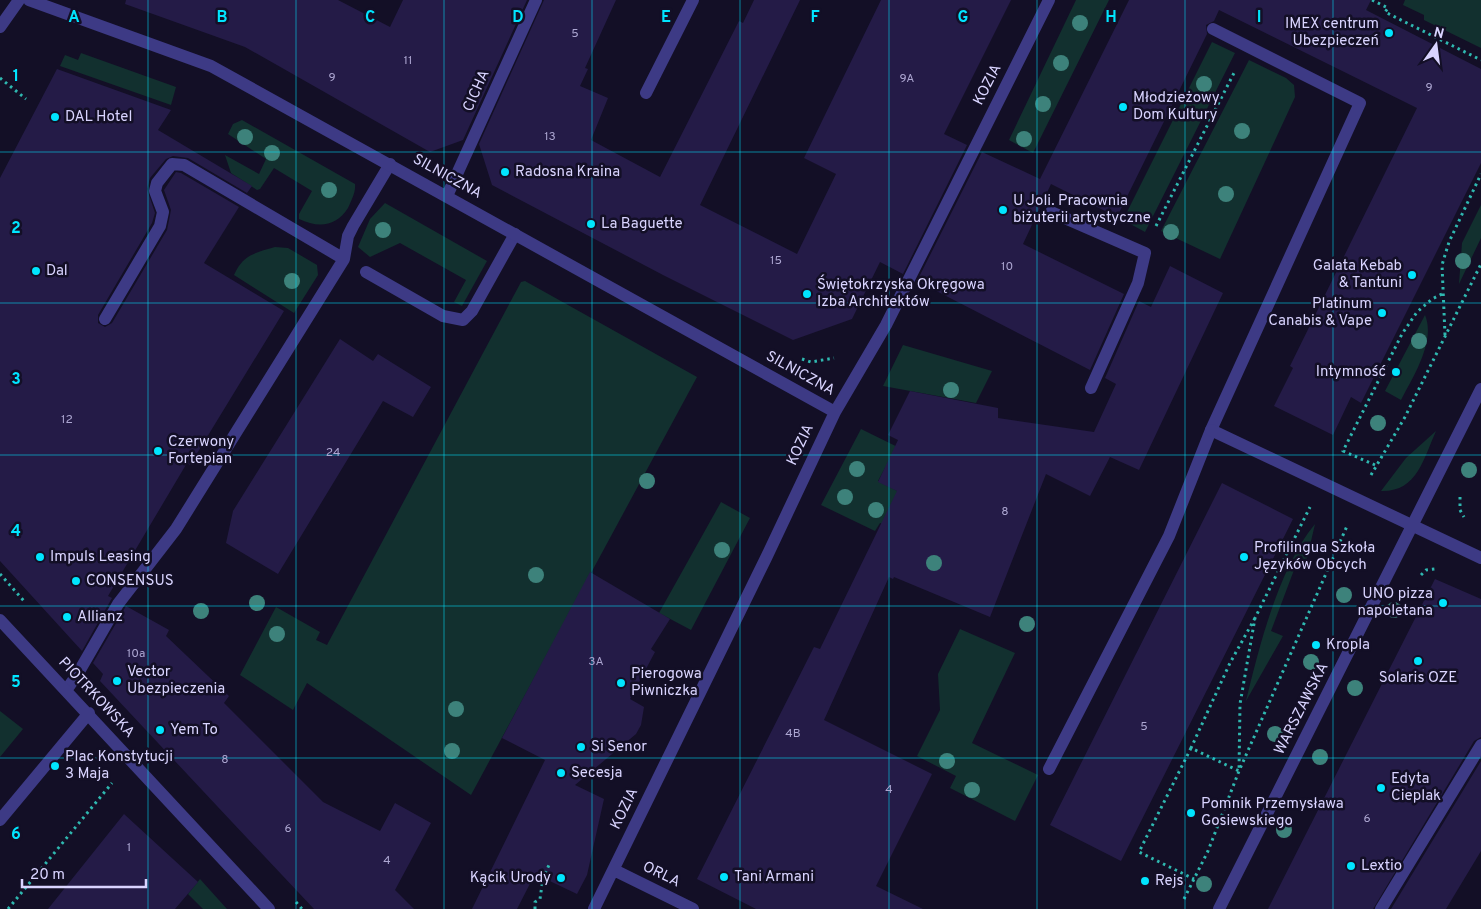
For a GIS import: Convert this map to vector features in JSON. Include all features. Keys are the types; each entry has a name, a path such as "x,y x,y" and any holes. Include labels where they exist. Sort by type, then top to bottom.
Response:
{"street":[{"path":"0,27 19,0"},
{"name":"SILNICZNA","path":"29,0 211,66 835,412"},
{"name":"CICHA","path":"447,196 536,0"},
{"path":"646,93 693,0"},
{"name":"KOZIA","path":"594,909 835,412 886,325 1049,0"},
{"path":"1049,769 1169,536 1211,430 1360,103 1213,29"},
{"path":"105,319 160,226 163,212 155,191 157,183 165,170 172,164 184,164 344,259"},
{"path":"66,689 77,675 118,604 176,529 344,259 348,236 390,164"},
{"path":"1051,212 1145,253 1138,283 1091,388"},
{"path":"366,272 443,316 454,320 463,320 472,311 515,234"},
{"name":"WARSZAWSKA","path":"1219,909 1481,389"},
{"path":"1211,430 1481,558"},
{"name":"PIOTRKOWSKA","path":"0,620 269,909"},
{"path":"0,820 89,714"},
{"path":"1381,909 1481,745"},
{"name":"ORLA","path":"614,870 693,909"}],"path":[{"path":"1372,0 1388,8 1385,12 1481,60"},
{"path":"1145,253 1149,240 1247,46"},
{"path":"0,78 26,99"},
{"path":"1446,335 1441,276 1445,254 1481,174"},
{"path":"1475,187 1481,180"},
{"path":"1359,500 1375,466 1405,417 1481,264"},
{"path":"1375,466 1343,451 1402,334 1417,312 1432,299 1442,294"},
{"path":"811,362 839,357"},
{"path":"1462,492 1460,510 1465,519"},
{"path":"1194,879 1139,852 1230,664 1256,618 1302,522"},
{"path":"1184,899 1208,851 1239,771 1349,522"},
{"path":"1239,771 1240,704 1256,618"},
{"path":"1191,748 1239,771"},
{"path":"8,909 112,782"},
{"path":"535,909 535,902 540,899 543,878 549,865"}],"green space":[{"path":"1076,0 1109,0 1033,153 1009,140"},
{"path":"1405,0 1481,0 1481,48 1424,20 1424,15 1403,5"},
{"path":"1212,42 1235,53 1145,232 1123,220"},
{"path":"81,53 176,87 171,105 60,66 65,55 78,60"},
{"path":"1249,60 1286,78 1294,85 1295,97 1220,259 1161,231"},
{"path":"242,120 355,184 353,196 343,214 338,219 326,224 306,222 299,219 299,214 312,191 274,168 260,189 257,190 231,173 225,155 259,174 266,159 228,134 233,124"},
{"path":"385,203 487,261 462,306 454,302 466,280 400,243 370,257 358,247 370,219"},
{"path":"1481,205 1481,238 1459,284 1462,243"},
{"path":"275,247 288,248 317,265 318,275 294,313 234,275 245,259"},
{"path":"525,281 697,377 471,795 307,683 293,710 240,675 276,607 320,632 316,640 327,645 521,282"},
{"path":"1425,315 1428,325 1428,336 1422,359 1401,400 1385,391"},
{"path":"903,345 992,371 976,403 883,386"},
{"path":"861,429 924,460 885,468 878,481 909,497 894,529 880,523 875,531 821,505"},
{"path":"1436,431 1422,463 1411,480 1393,490 1381,491 1406,458"},
{"path":"721,502 750,518 691,630 659,613"},
{"path":"1315,524 1305,567 1297,564 1271,631 1283,636 1246,701 1272,608 1291,562"},
{"path":"960,629 1015,653 972,743 1038,775 1015,821 950,788 956,776 917,756 940,710 938,674"},
{"path":"0,711 23,729 0,757"},
{"path":"200,879 227,909 203,909 188,894"}],"building":[{"path":"126,0 338,0 390,27 403,0 527,0 463,140 430,152 245,47 125,4"},
{"path":"544,0 616,0 585,68 588,69 580,86 608,98 591,140 660,177 739,21 743,23 754,0 800,0 700,205 797,254 836,174 804,158 881,0 1011,0 944,134 967,145 903,274 880,262 852,319 793,340 663,275 492,185 479,144"},
{"path":"1129,0 1371,0 1366,10 1481,69 1481,163 1361,403 1351,397 1333,435 1274,406 1293,368 1290,366 1417,108 1219,10 1214,21 1206,25 1207,34 1117,217 1051,184 1023,244 1124,294 1090,370 917,281 982,152 1040,179"},
{"path":"57,69 171,110 158,130 252,186 247,193 188,158 173,156 166,159 150,178 147,189 155,213 152,223 98,315 98,323 105,327 112,323 167,230 171,210 164,190 176,172 181,173 239,207 204,263 284,311 190,465 187,463 108,596 112,598 82,651 0,561 0,178"},
{"path":"1170,266 1223,293 1139,470 1110,457 1090,496 1046,474 990,617 894,577 893,579 889,577 824,720 932,774 876,886 923,909 756,909 697,879 814,647 820,649 897,491 878,482 898,440 888,435 910,391 998,408 998,418 1094,432 1116,384 1105,378 1139,301 1151,307"},
{"path":"340,339 373,361 378,354 431,387 413,417 383,401 278,574 226,543 233,511"},
{"path":"1222,483 1293,519 1121,861 1050,825"},
{"path":"590,572 670,619 651,649 655,652 630,699 644,707 641,725 636,734 575,785 604,799 587,875 577,894 535,874 517,909 472,909 545,760 502,738"},
{"path":"1435,579 1481,599 1481,737 1474,741 1373,909 1268,909"},
{"path":"126,606 169,630 166,636 229,696 224,703 323,802 380,831 395,803 431,823 395,890 414,909 314,909 100,681 103,674 93,663"},
{"path":"1481,761 1481,851 1446,909 1391,909"},
{"path":"124,814 198,882 175,909 48,909"}],"place":[{"name":"IMEX centrum Ubezpieczeń","path":"1389,33"},
{"name":"Młodzieżowy Dom Kultury","path":"1123,107"},
{"name":"DAL Hotel","path":"55,117"},
{"name":"Radosna Kraina","path":"505,172"},
{"name":"U Joli. Pracownia biżuterii artystyczne","path":"1003,210"},
{"name":"La Baguette","path":"591,224"},
{"name":"Dal","path":"36,271"},
{"name":"Galata Kebab & Tantuni","path":"1412,275"},
{"name":"Świętokrzyska Okręgowa Izba Architektów","path":"807,294"},
{"name":"Platinum Canabis & Vape","path":"1382,313"},
{"name":"Intymność","path":"1396,372"},
{"name":"Czerwony Fortepian","path":"158,451"},
{"name":"Impuls Leasing","path":"40,557"},
{"name":"Profilingua Szkoła Języków Obcych","path":"1244,557"},
{"name":"CONSENSUS","path":"76,581"},
{"name":"UNO pizza napoletana","path":"1443,603"},
{"name":"Allianz","path":"67,617"},
{"name":"Kropla","path":"1316,645"},
{"name":"Solaris OZE","path":"1418,661"},
{"name":"Vector Ubezpieczenia","path":"117,681"},
{"name":"Pierogowa Piwniczka","path":"621,683"},
{"name":"Yem To","path":"160,730"},
{"name":"Si Senor","path":"581,747"},
{"name":"Plac Konstytucji 3 Maja","path":"55,766"},
{"name":"Secesja","path":"561,773"},
{"name":"Edyta Cieplak","path":"1381,788"},
{"name":"Pomnik Przemysława Gosiewskiego","path":"1191,813"},
{"name":"Lextio","path":"1351,866"},
{"name":"Tani Armani","path":"724,877"},
{"name":"Kącik Urody","path":"561,878"},
{"name":"Rejs","path":"1145,881"}]}
